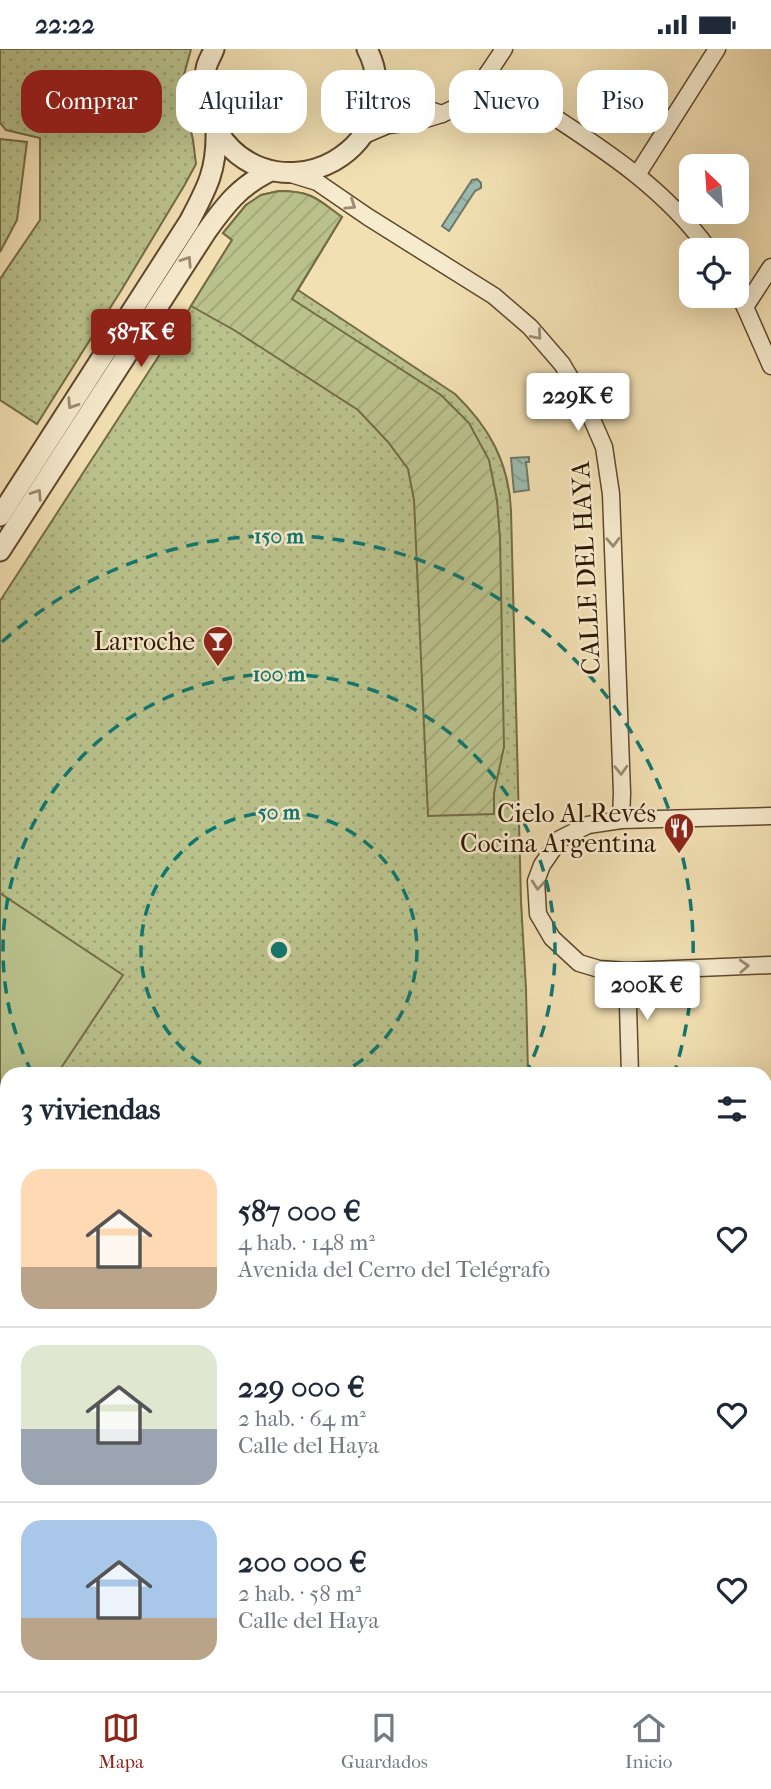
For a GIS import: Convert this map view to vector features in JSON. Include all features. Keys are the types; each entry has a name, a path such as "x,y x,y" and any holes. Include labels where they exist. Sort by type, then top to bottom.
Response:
{"street":[{"path":"206,70 214,49"},
{"path":"367,49 375,70"},
{"path":"490,70 504,49"},
{"path":"637,174 717,49"},
{"path":"362,136 388,125 419,121 449,111"},
{"path":"435,112 442,114"},
{"path":"563,124 637,174 700,238"},
{"path":"0,516 189,222 207,188 216,155 216,133"},
{"path":"218,133 230,149 248,163 270,171 291,174 321,168 346,154 364,133"},
{"path":"0,551 206,232 226,204 248,183 270,171"},
{"name":"CALLE DEL HAYA","path":"291,174 317,182 494,296 538,336 562,364 584,401 604,447 611,494 621,820"},
{"path":"749,301 771,267"},
{"path":"745,308 771,366"},
{"path":"771,816 621,820 588,825 560,839 542,865 536,881 538,914 552,938 579,963 599,969 627,971 771,965"},
{"path":"627,971 630,1067"}],"green space":[{"path":"0,49 191,49 185,70 176,70 176,133 191,133 196,164 37,424 0,400 0,279 40,220 40,138 6,130 0,123"},
{"path":"0,139 27,142 17,220 0,252"},
{"path":"279,191 307,194 342,217 298,290 455,394 487,433 506,477 511,511 528,1067 0,1067 0,601 232,240 223,233 246,205 261,195"},
{"path":"279,191 307,194 342,217 292,299 441,395 469,423 489,460 497,500 500,538 504,747 494,793 494,814 428,816 414,500 408,469 388,442 358,410 234,330 191,306 232,240 223,233 246,205 261,195"},
{"path":"0,893 123,975 62,1067 0,1067"}],"water":[{"path":"477,179 481,188 475,191 449,231 442,226 472,180"},
{"path":"529,457 529,462 526,462 529,490 514,492 511,458"}],"place":[{"name":"Larroche","path":"218,668"},
{"name":"Cielo Al Revés Cocina Argentina","path":"679,855"}]}
